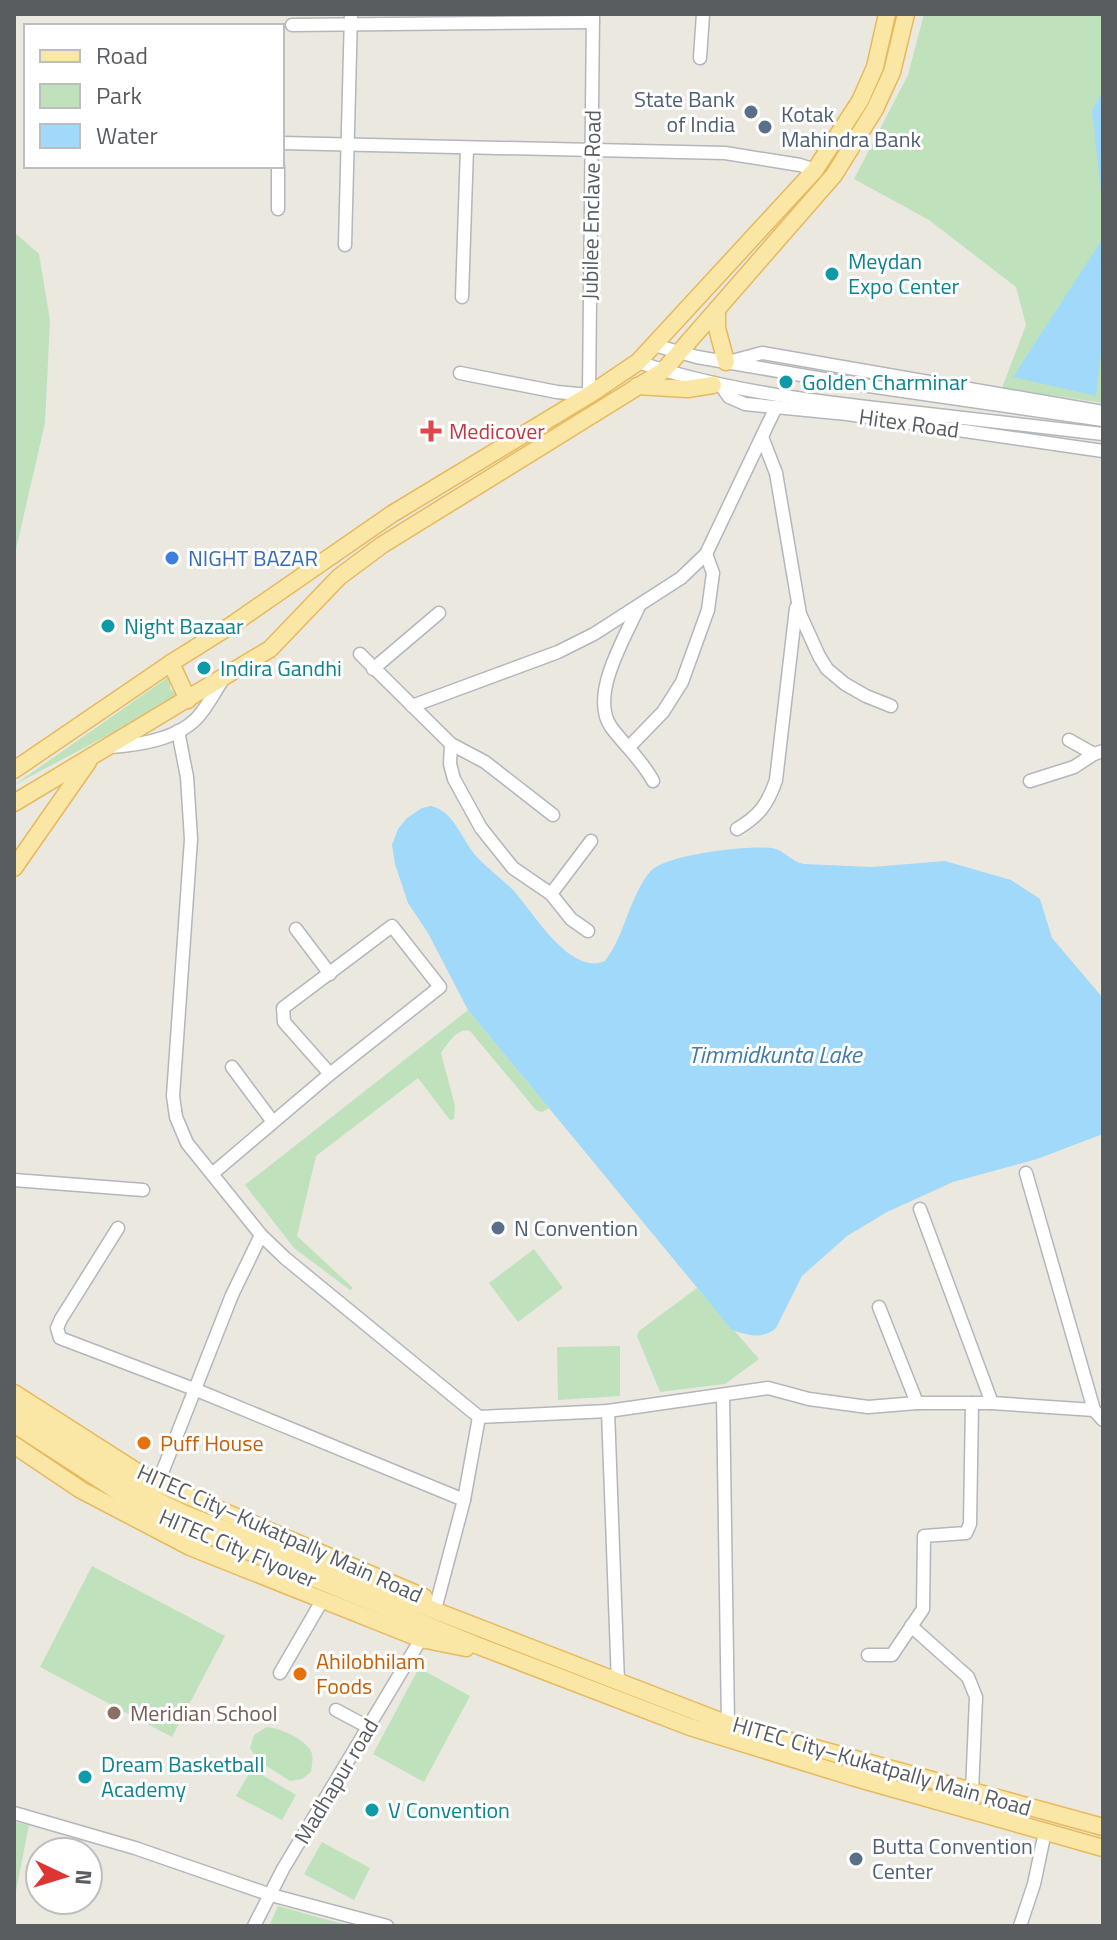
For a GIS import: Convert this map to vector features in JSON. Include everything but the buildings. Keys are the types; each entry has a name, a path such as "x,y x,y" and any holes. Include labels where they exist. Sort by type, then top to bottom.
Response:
{"main road":[{"path":"14,770 392,514 638,362 815,170 860,101 875,67 887,14"},
{"path":"14,803 270,649 339,577 382,545 663,371 834,175 875,109 892,72 906,14"},
{"path":"768,221 783,234"},
{"path":"717,309 717,328 728,362"},
{"path":"637,386 687,389 717,386"},
{"path":"171,663 188,700"},
{"path":"14,868 94,754"},
{"name":"HITEC City–Kukatpally Main Road","path":"14,1393 158,1483 437,1602 468,1618 477,1627 728,1724 1103,1827"},
{"name":"HITEC City Flyover","path":"14,1409 158,1501 476,1645"},
{"name":"HITEC City Flyover","path":"14,1424 145,1509 477,1627"},
{"name":"HITEC City–Kukatpally Main Road","path":"14,1445 81,1490 190,1547 421,1639 457,1647 476,1645 690,1727 852,1777 1103,1848"}],"street":[{"path":"700,58 703,14"},
{"path":"292,25 351,19 593,18"},
{"name":"Jubilee Enclave Road","path":"589,395 593,18"},
{"path":"345,245 351,19"},
{"path":"284,143 725,153 815,170"},
{"path":"462,297 467,148"},
{"path":"278,168 278,209"},
{"name":"Hitex Road","path":"654,345 841,382 1103,420"},
{"name":"Hitex Road","path":"728,362 762,353 1103,412"},
{"name":"Hitex Road","path":"638,362 717,386 846,405 1103,434"},
{"path":"460,373 557,392 589,395"},
{"name":"Hitex Road","path":"717,386 729,397 745,404 862,416 1103,451"},
{"path":"412,706 558,652 594,634 681,578 706,554 776,407"},
{"path":"762,437 776,473 797,601 807,630 827,669 866,696 891,706"},
{"path":"629,747 663,712 682,682 708,610 713,573 706,554"},
{"path":"737,829 761,812 770,799 776,780 797,601"},
{"path":"639,606 607,682 603,704 612,728 653,781"},
{"path":"373,669 439,613"},
{"path":"360,654 451,744 485,762 553,815"},
{"path":"111,747 140,745 178,731 196,719 223,678"},
{"path":"178,731 187,777 191,839 173,1096 176,1117 187,1143 261,1235 311,1281 479,1417 608,1411 768,1388 809,1399 868,1407 917,1403 992,1403 1099,1415 1026,1173"},
{"path":"1069,740 1098,753"},
{"path":"451,744 450,764 454,779 481,828 513,868 551,894 571,919 588,931"},
{"path":"1030,781 1074,767 1098,753"},
{"path":"551,894 591,841"},
{"path":"212,1174 330,1074 440,987 392,926 283,1008 284,1022 330,1074"},
{"path":"296,929 330,974"},
{"path":"232,1067 273,1122"},
{"path":"14,1180 143,1190"},
{"path":"920,1209 992,1403"},
{"path":"118,1228 61,1319 57,1328 60,1338 194,1389 464,1500"},
{"path":"158,1483 232,1295 261,1235"},
{"path":"879,1307 917,1403"},
{"path":"723,1395 728,1724"},
{"path":"868,1655 892,1655 923,1609 924,1536 963,1535 970,1524 972,1403"},
{"path":"608,1411 618,1683"},
{"path":"437,1602 464,1500 479,1417"},
{"path":"280,1673 323,1599"},
{"path":"911,1626 968,1677 976,1697 972,1792"},
{"name":"Madhapur road","path":"254,1926 283,1869 421,1639"},
{"path":"336,1710 368,1727"},
{"path":"14,1813 135,1848 271,1895 387,1926"},
{"path":"1020,1926 1034,1884 1045,1832"}],"green space":[{"path":"924,14 1103,14 1103,403 1002,388 1026,325 1016,287 929,220 854,179 908,75"},
{"path":"14,232 39,254 50,320 45,423 14,558"},
{"path":"170,676 170,689 180,697 14,785"},
{"path":"468,1010 549,1108 542,1112 536,1110 470,1031 465,1031 453,1037 441,1053 455,1106 454,1119 450,1120 418,1078 316,1156 297,1236 353,1288 350,1290 294,1248 245,1185"},
{"path":"534,1249 563,1288 518,1322 489,1283"},
{"path":"697,1288 759,1359 725,1384 660,1392 637,1336 639,1331"},
{"path":"620,1346 620,1396 558,1400 557,1347"},
{"path":"92,1566 225,1636 172,1737 40,1667"},
{"path":"419,1668 470,1696 424,1782 373,1754"},
{"path":"267,1727 304,1743 312,1756 311,1772 302,1779 290,1781 257,1760 250,1748 254,1735"},
{"path":"252,1769 296,1795 282,1820 236,1796"},
{"path":"14,1822 29,1825 27,1836 24,1836 14,1901"},
{"path":"322,1842 370,1868 354,1900 304,1874"},
{"path":"278,1906 350,1926 269,1926"}],"water":[{"path":"1103,90 1103,210 1092,111"},
{"path":"1103,238 1103,335 1096,396 1013,377"},
{"name":"Timmidkunta Lake","path":"431,806 452,820 476,856 513,890 554,940 579,959 592,963 605,961 611,953 643,881 651,871 662,864 692,855 761,847 777,849 804,864 872,867 945,861 1011,880 1040,899 1052,938 1103,998 1103,1134 1037,1159 953,1182 887,1212 847,1236 802,1276 776,1328 771,1332 749,1335 732,1330 468,1010 428,933 408,903 395,864 392,845 398,829 407,818"}],"place":[{"name":"State Bank of India","path":"751,112"},
{"name":"Kotak Mahindra Bank","path":"765,127"},
{"name":"Meydan Expo Center","path":"832,274"},
{"name":"Golden Charminar","path":"786,382"},
{"name":"Medicover","path":"431,431"},
{"name":"NIGHT BAZAR","path":"172,558"},
{"name":"Night Bazaar","path":"108,626"},
{"name":"Indira Gandhi","path":"204,668"},
{"name":"N Convention","path":"498,1228"},
{"name":"Puff House","path":"144,1443"},
{"name":"Ahilobhilam Foods","path":"300,1674"},
{"name":"Meridian School","path":"114,1713"},
{"name":"Dream Basketball Academy","path":"85,1777"},
{"name":"V Convention","path":"372,1810"},
{"name":"Butta Convention Center","path":"856,1859"}]}
